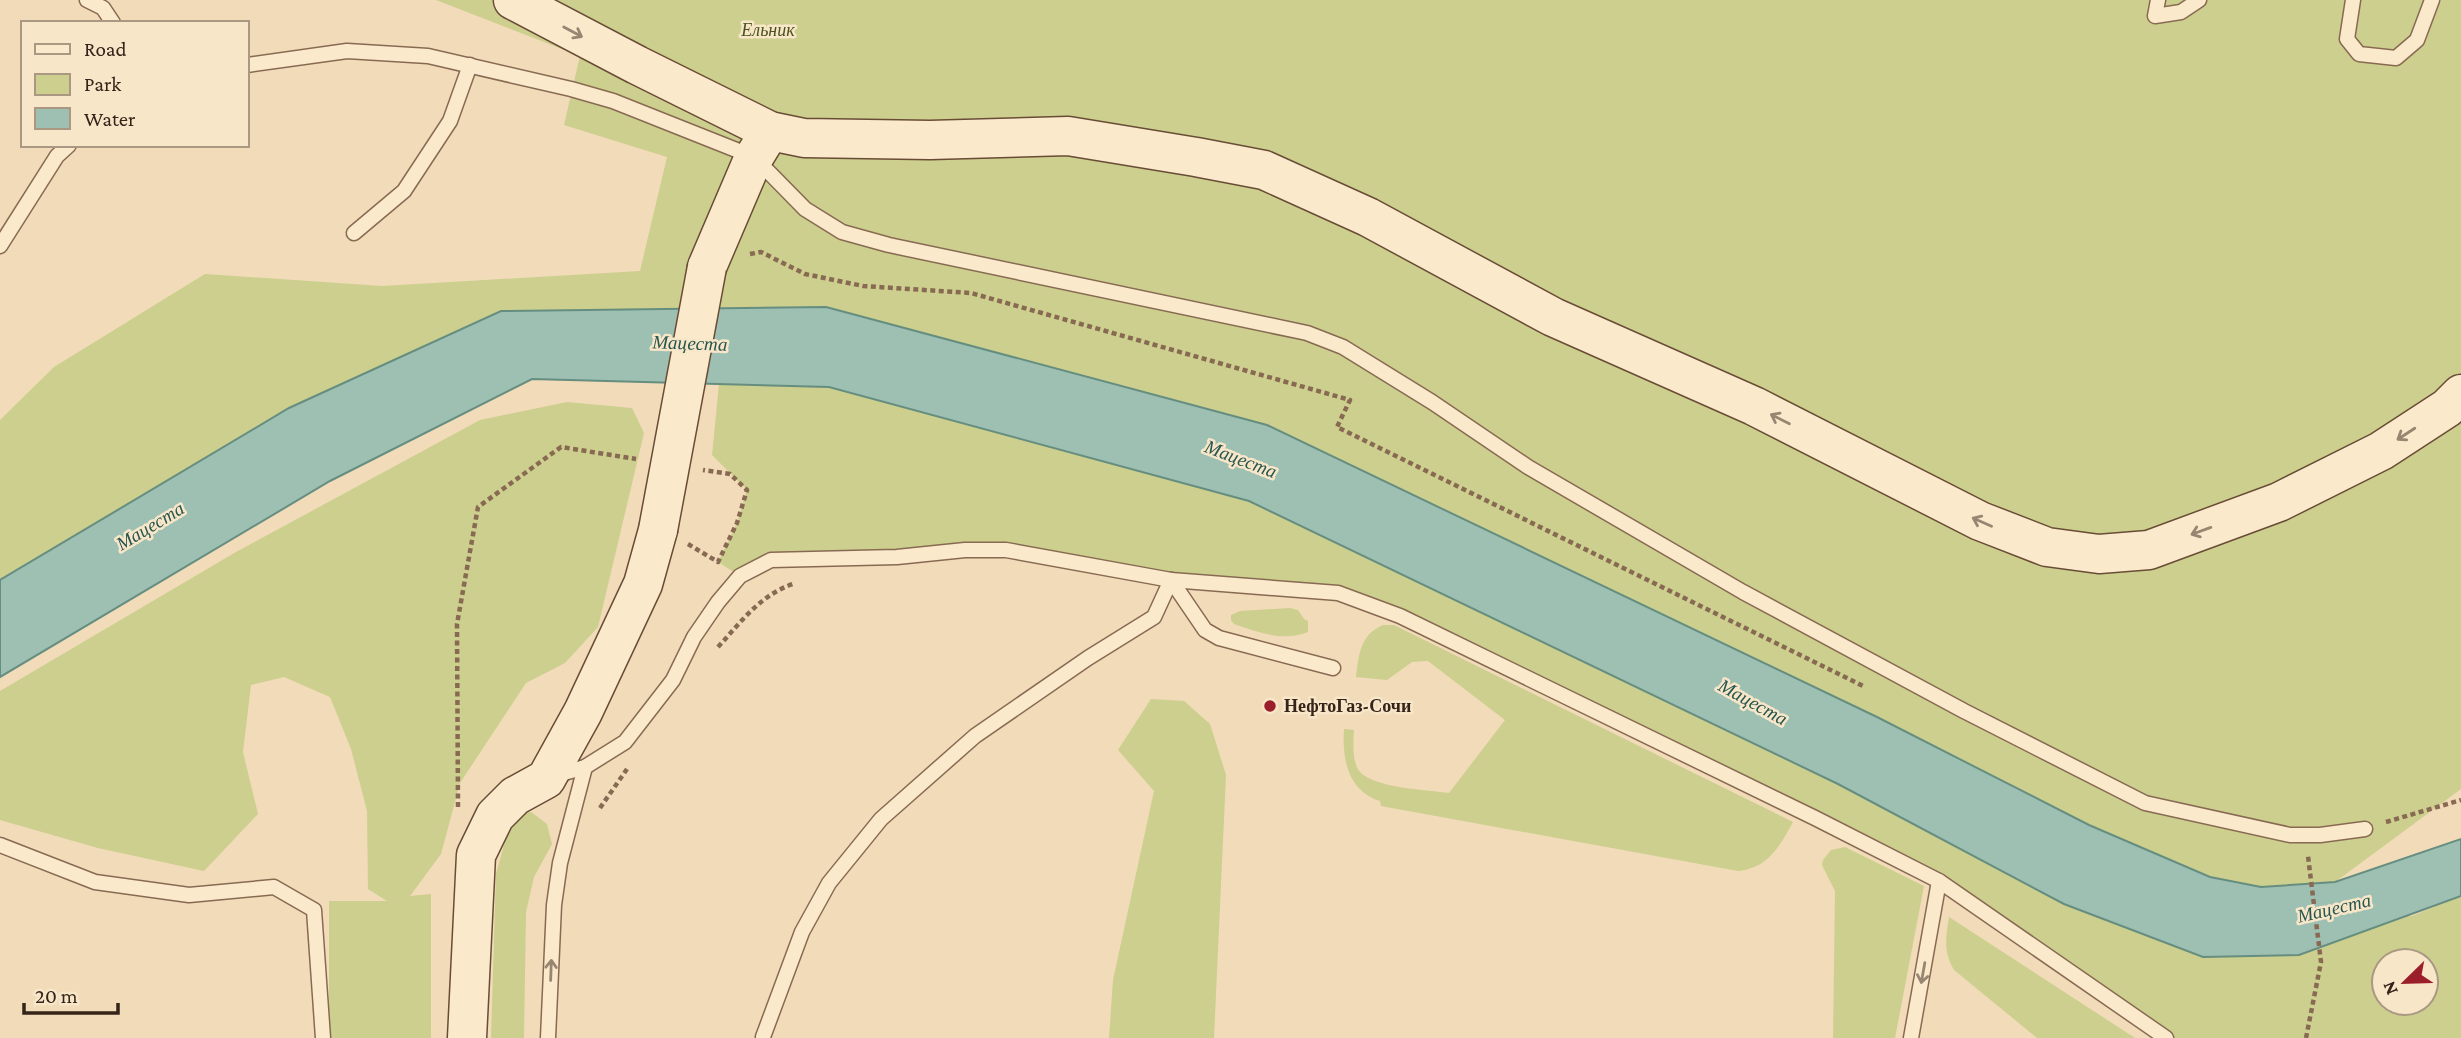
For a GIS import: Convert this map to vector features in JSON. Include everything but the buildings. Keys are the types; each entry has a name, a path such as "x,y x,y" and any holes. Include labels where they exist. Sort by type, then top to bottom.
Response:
{"street":[{"path":"513,0 637,65 762,144 804,138 930,140 1068,136 1264,170 1368,217 1553,317 1754,405 1980,521 2047,547 2099,554 2150,550 2279,502 2381,451 2446,408 2461,394"},
{"path":"467,1038 476,855 495,816 515,796 545,779 583,712 669,535 706,267 762,144"}],"lane":[{"path":"87,0 103,8 112,21"},
{"path":"2158,0 2155,16 2181,12 2199,0"},
{"path":"2353,0 2347,39 2359,54 2396,58 2417,40 2432,0"},
{"path":"248,65 347,51 428,56 613,101 762,144 805,209 842,232 916,251 1307,333 1343,347 1432,402 1528,467 1743,592 1964,711 2145,803 2290,835 2320,835 2365,829"},
{"path":"354,233 404,191 450,121 470,65"},
{"path":"0,246 57,156 67,147"},
{"path":"545,779 585,767 625,742 673,680 694,638 718,602 740,576 771,560 1006,550 1171,580 1338,593 1400,616 1939,881 2166,1038"},
{"path":"1171,580 1205,629 1219,638 1333,668"},
{"path":"763,1037 802,932 829,883 881,820 975,736 1088,658 1154,617 1171,580"},
{"path":"548,1038 554,905 560,863 585,767"},
{"path":"0,845 95,882 189,895 274,887 314,911 323,1038"},
{"path":"1911,1038 1939,881"}],"path":[{"path":"743,255 761,252 805,274 863,286 971,293 1350,400 1337,427 1873,691"},
{"path":"457,624 478,507 561,447 639,459"},
{"path":"669,535 718,562 737,523 747,490 730,474 691,468"},
{"path":"715,650 748,612 775,590 800,581"},
{"path":"599,809 629,766"},
{"path":"2365,829 2461,800"},
{"path":"2306,1038 2321,962 2311,872"}],"green space":[{"name":"Ельник","path":"436,0 2461,0 2461,789 2335,882 2261,887 2210,877 2089,825 1877,717 1267,425 826,307 289,408 0,580 0,420 54,367 205,274 382,286 640,271 667,157 564,125 580,56"},
{"path":"719,384 829,387 1249,501 1838,784 2064,904 2412,916 2461,896 2461,1038 2173,1038 1939,881 1338,593 1171,580 1006,550 771,560 740,576 718,562 737,523 747,490 712,455"},
{"path":"567,402 632,408 644,433 598,627 565,663 526,683 460,783 441,854 410,896 431,894 431,1038 329,1038 329,901 387,901 368,889 367,811 351,749 330,697 284,677 251,685 243,752 258,814 204,871 98,848 0,820 0,691 236,552 480,420"},
{"path":"1290,608 1298,610 1308,621 1308,632 1289,636 1271,635 1234,624 1231,620 1231,615 1240,611"},
{"path":"1383,625 1394,625 1793,822 1778,847 1765,861 1738,871 1381,806 1380,801 1361,790 1349,772 1344,752 1344,729 1354,730 1357,768 1367,777 1389,785 1449,793 1505,720 1428,661 1412,662 1387,680 1356,677 1365,640"},
{"path":"1151,699 1184,701 1210,724 1226,775 1214,1038 1109,1038 1113,980 1154,791 1118,750"},
{"path":"531,812 547,824 552,844 534,877 526,912 524,1038 491,1038 496,874 511,820"},
{"path":"1845,847 1924,886 1895,1038 1833,1038 1835,891 1822,865 1831,850"},
{"path":"1949,917 2135,1038 2037,1038 1954,970 1947,951"}],"water":[{"name":"Мацеста","path":"826,307 1267,425 1877,717 2089,825 2210,877 2261,887 2335,882 2461,839 2461,896 2299,955 2203,957 2064,904 1838,784 1249,501 829,387 532,379 330,481 0,677 0,580 289,408 501,311"}],"place":[{"name":"НефтоГаз-Сочи","path":"1270,706"}]}
